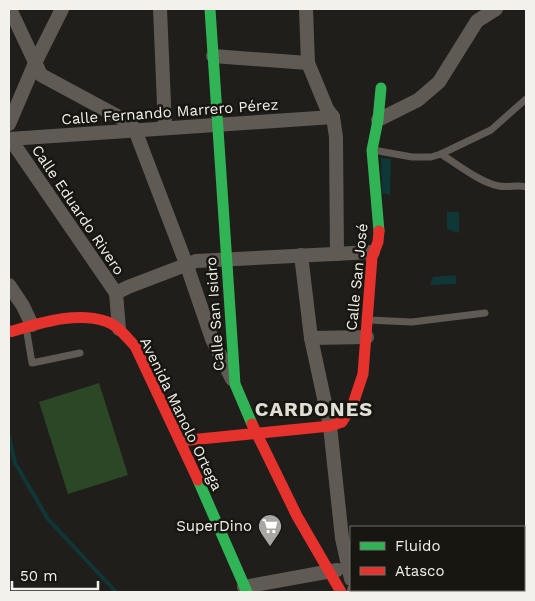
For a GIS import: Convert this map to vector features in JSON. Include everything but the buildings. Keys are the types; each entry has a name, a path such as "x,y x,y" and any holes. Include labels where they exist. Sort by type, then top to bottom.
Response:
{"street":[{"path":"10,9 41,75 130,124 135,130 187,266 212,339 235,384"},
{"path":"9,124 35,64 62,9"},
{"path":"158,9 165,128"},
{"name":"Calle San Isidro","path":"210,9 235,384 255,433 297,516 341,592"},
{"path":"306,9 308,64 327,109 333,117 336,137 337,254"},
{"path":"378,120 418,100 439,82 478,21 496,9"},
{"path":"213,56 308,64"},
{"name":"Calle San José","path":"330,426 342,422 353,404 364,374 373,252 378,242 379,228 372,150 378,120 381,88"},
{"name":"Calle Fernando Marrero Pérez","path":"10,140 333,117"},
{"name":"Calle Eduardo Rivero","path":"10,140 116,294 119,329"},
{"path":"116,294 128,287 196,261 373,252"},
{"path":"245,590 329,571 350,573 342,538 330,426 311,338 301,255"},
{"path":"9,285 23,306 29,326"},
{"name":"Avenida Manolo Ortega","path":"9,332 29,326 81,317 106,321 119,329 135,346 180,441 245,590"},
{"path":"311,338 366,337"},
{"path":"180,441 330,426"}],"lane":[{"path":"372,150 412,157 431,157 441,154 491,130 526,99"},
{"path":"441,154 482,180 500,186 518,185 526,187"},
{"path":"367,320 412,322 485,313"},
{"path":"29,326 32,363 80,353"}],"green space":[{"path":"99,383 128,475 68,494 39,402"}],"water":[{"path":"381,158 391,159 390,195 382,193"},
{"path":"447,212 459,212 459,233 447,229"},
{"path":"456,275 456,284 430,285 433,277"}],"waterway":[{"path":"9,436 15,463 48,519 116,592"}],"traffic: fast":[{"path":"210,9 235,384 252,424"},
{"path":"379,231 372,150 378,120 381,88"},
{"path":"198,480 247,592"}],"traffic: jam":[{"path":"180,441 330,426 342,422 353,404 363,374 372,257 378,242 379,231"},
{"path":"9,332 57,320 81,317 105,321 118,328 135,346 198,480"},
{"path":"252,424 297,516 341,592"}],"place":[{"name":"SuperDino","path":"270,547"}],"district":[{"name":"CARDONES","path":"314,409"}]}
